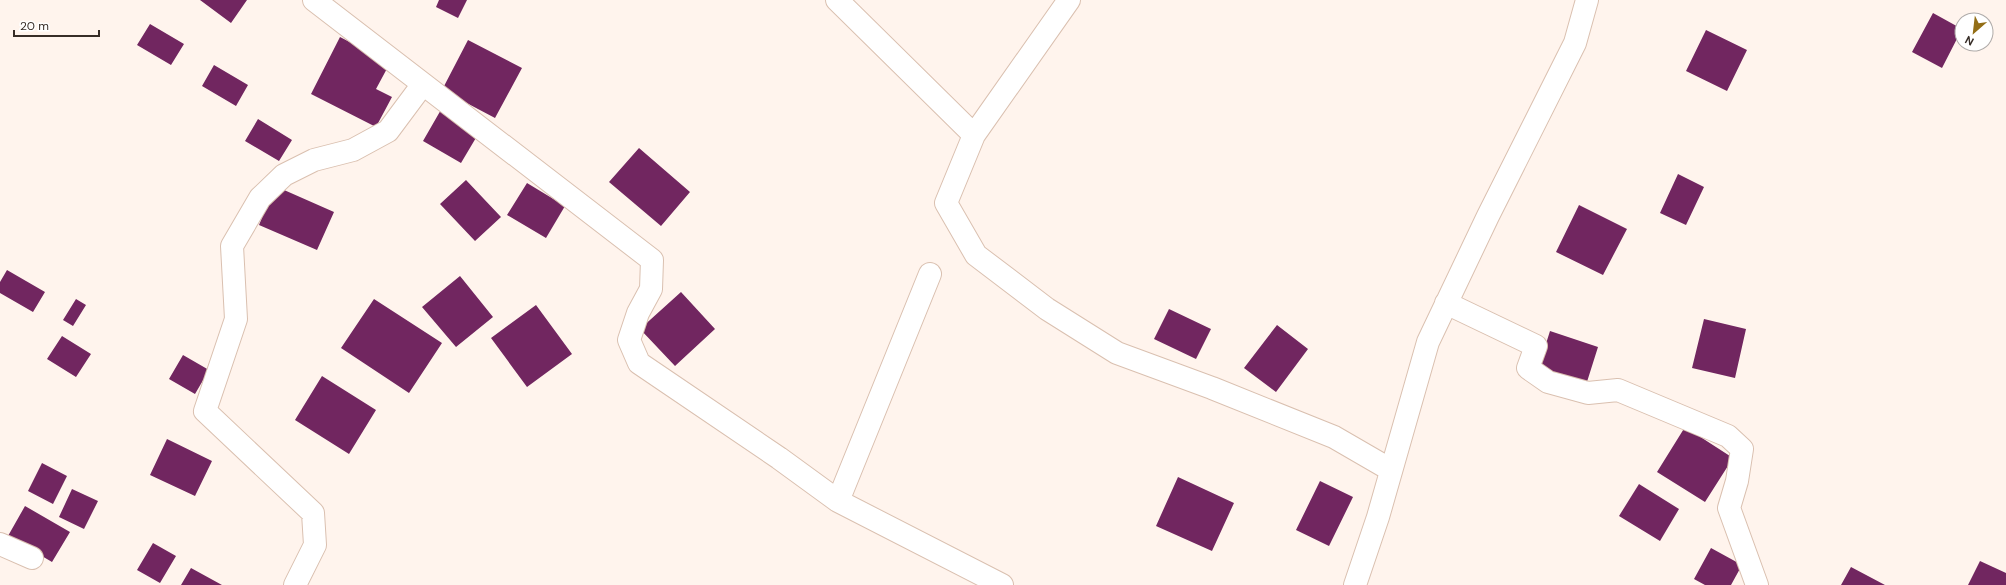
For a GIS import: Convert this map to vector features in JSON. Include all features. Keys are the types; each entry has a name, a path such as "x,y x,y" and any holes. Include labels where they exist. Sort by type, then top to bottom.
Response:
{"street":[{"path":"314,0 652,260 651,289 638,313 629,340 639,363 779,458 838,501 1002,585"},
{"path":"837,0 974,135"},
{"path":"1069,0 974,135 946,203 976,255 1047,309 1117,353 1212,388 1334,437 1391,470"},
{"path":"1355,585 1378,517 1428,342 1488,216 1575,43 1587,0"},
{"path":"295,585 315,545 313,513 205,411 236,320 232,246 260,198 284,175 314,160 353,150 388,131 423,84"},
{"path":"838,501 930,274"},
{"path":"1446,303 1536,346 1528,368 1548,382 1588,393 1618,390 1728,436 1742,449 1737,481 1729,508 1757,585"},
{"path":"0,544 32,558"}],"building":[{"path":"200,0 247,0 231,23"},
{"path":"439,0 467,0 458,18 436,7"},
{"path":"1933,13 1954,25 1954,45 1942,68 1912,52"},
{"path":"150,24 184,44 171,65 137,45"},
{"path":"1706,30 1747,50 1727,91 1686,71"},
{"path":"340,37 390,63 376,89 392,97 376,127 311,94"},
{"path":"468,40 522,68 495,118 442,90"},
{"path":"214,65 248,85 236,106 202,86"},
{"path":"442,108 480,131 461,163 423,141"},
{"path":"258,119 292,140 279,161 245,141"},
{"path":"639,148 690,192 661,226 609,182"},
{"path":"1678,174 1704,187 1686,225 1660,213"},
{"path":"466,180 501,217 475,241 440,204"},
{"path":"527,183 565,206 546,238 507,215"},
{"path":"275,186 334,212 317,250 259,225"},
{"path":"1579,205 1627,229 1603,275 1556,252"},
{"path":"7,270 45,292 33,312 0,293 0,282"},
{"path":"460,276 493,317 456,347 422,307"},
{"path":"681,292 715,329 675,366 640,329"},
{"path":"76,299 86,305 73,326 63,320"},
{"path":"374,299 442,343 409,393 341,348"},
{"path":"536,305 572,354 527,387 491,338"},
{"path":"1169,309 1211,329 1196,359 1154,339"},
{"path":"1704,319 1746,329 1735,378 1692,368"},
{"path":"1277,325 1308,349 1276,392 1244,368"},
{"path":"1550,331 1598,347 1586,385 1538,369"},
{"path":"62,336 91,354 76,377 47,359"},
{"path":"183,355 209,370 195,394 169,379"},
{"path":"322,376 376,410 349,454 295,420"},
{"path":"1685,427 1733,458 1705,502 1657,472"},
{"path":"167,439 212,461 195,496 150,475"},
{"path":"42,463 67,476 53,504 28,491"},
{"path":"1178,477 1234,503 1212,551 1156,526"},
{"path":"1320,481 1353,497 1329,546 1296,530"},
{"path":"1639,484 1679,509 1660,541 1619,516"},
{"path":"72,489 98,501 84,529 59,517"},
{"path":"25,506 70,532 52,562 8,536"},
{"path":"153,543 176,556 160,583 137,570"},
{"path":"1711,548 1742,565 1731,585 1705,585 1694,579"},
{"path":"1980,561 2006,573 2006,585 1968,585"},
{"path":"1851,567 1885,585 1841,585"},
{"path":"191,568 222,585 181,585"}]}
